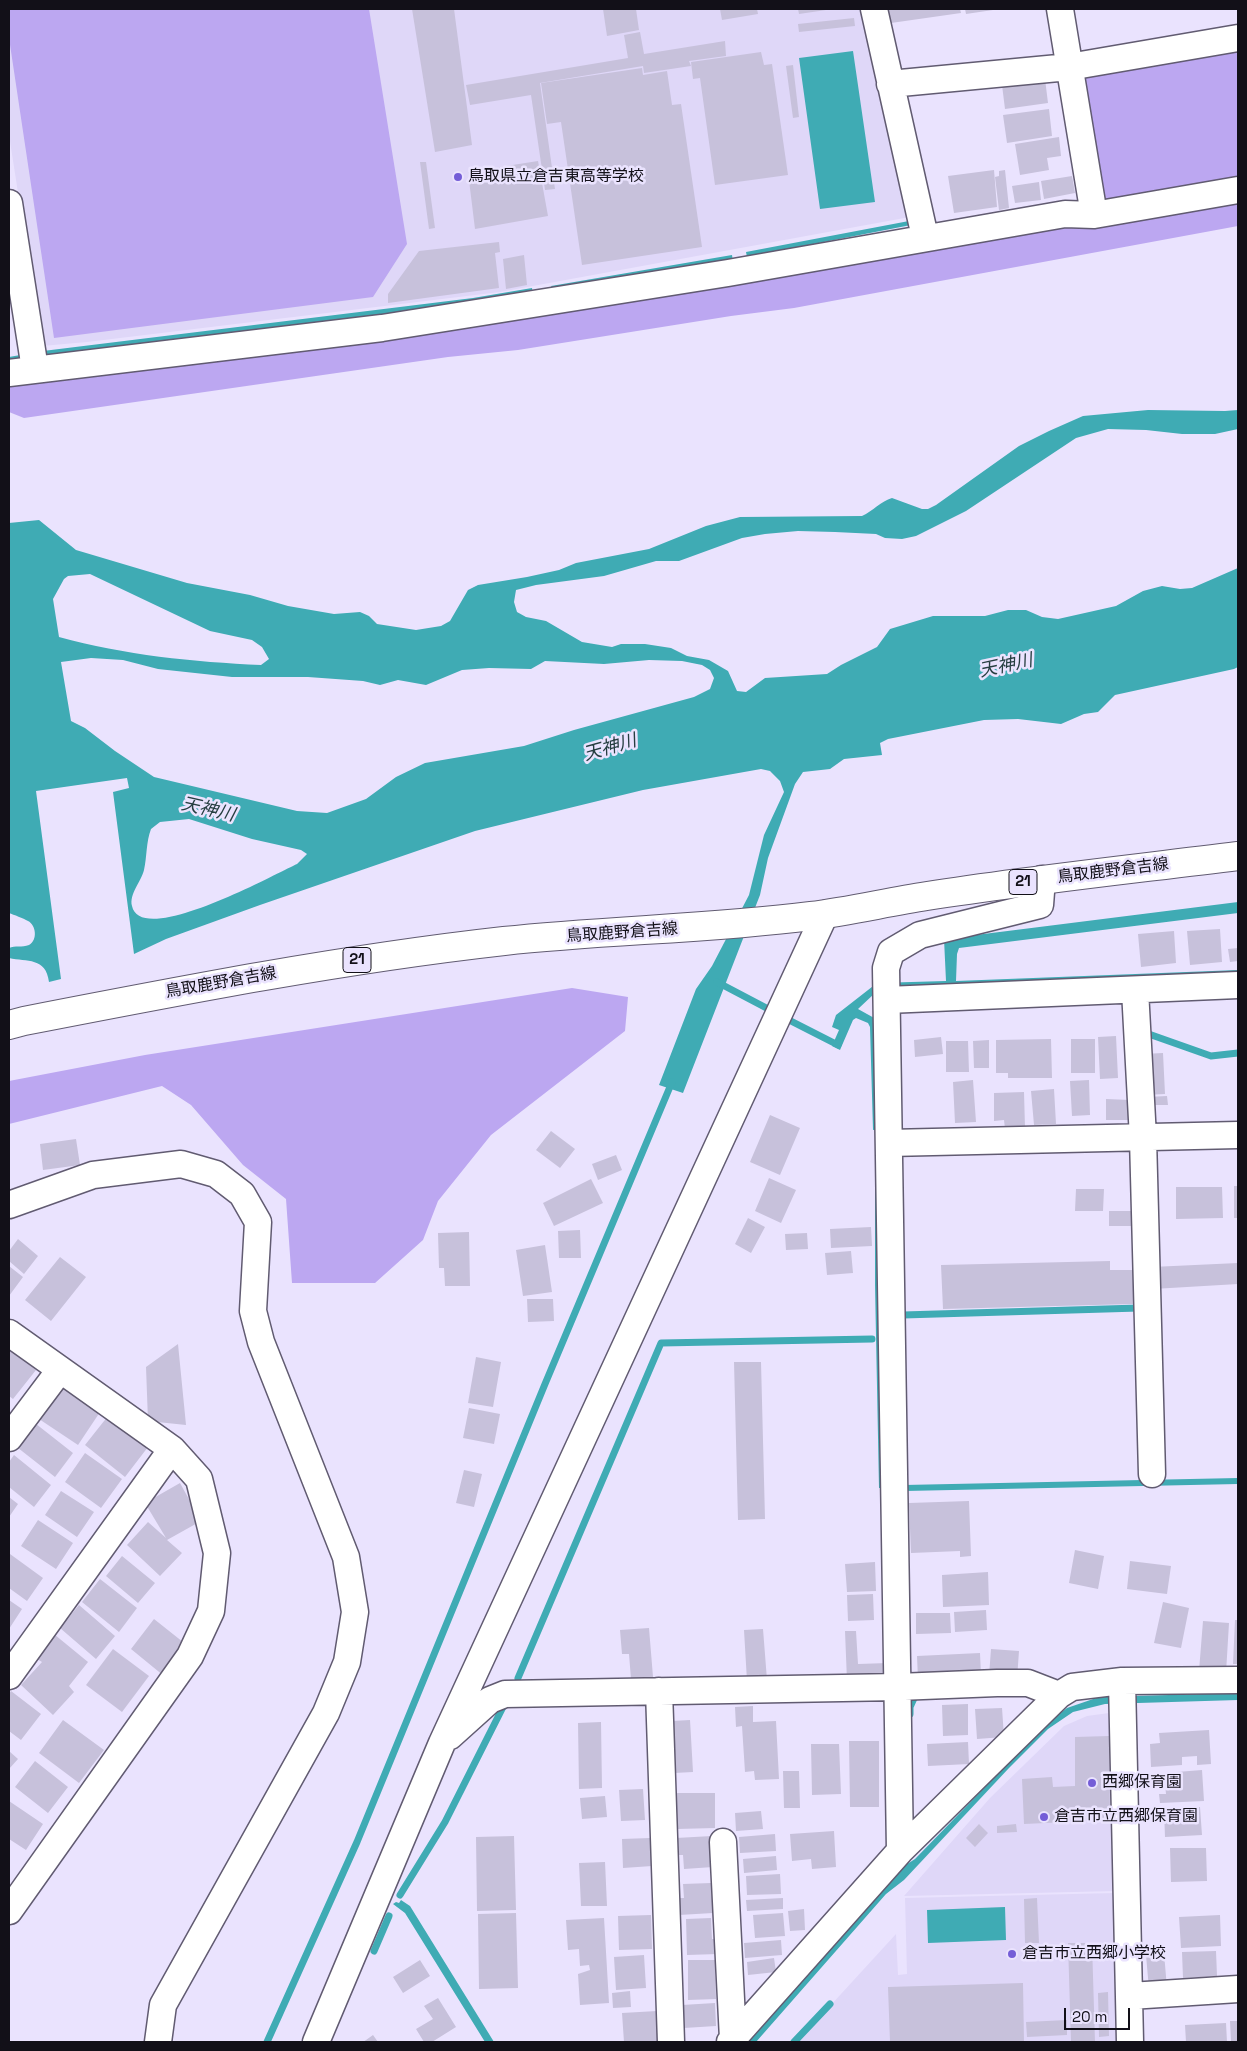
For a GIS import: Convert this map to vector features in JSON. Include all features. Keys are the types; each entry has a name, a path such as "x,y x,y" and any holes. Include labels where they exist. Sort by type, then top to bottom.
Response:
{"main road":[{"name":"鳥取鹿野倉吉線","path":"9,1025 201,986 350,961 506,941 710,926 817,915 1042,879 1238,856"}],"street":[{"path":"874,9 925,237"},
{"path":"1060,9 1094,215"},
{"path":"890,84 1069,67 1238,38"},
{"path":"9,373 382,328 728,273 1065,214 1094,215 1238,190"},
{"path":"9,203 35,370"},
{"path":"900,1851 886,968 891,952 920,935 1040,904 1042,879"},
{"path":"316,2042 442,1743 817,915"},
{"path":"887,1000 1238,985"},
{"path":"1135,990 1143,1138 1152,1474"},
{"path":"889,1143 1238,1135"},
{"path":"9,1205 93,1176 180,1164 216,1174 242,1194 258,1222 253,1311 261,1342 346,1557 355,1612 347,1662 326,1713 163,2005 158,2042"},
{"path":"9,1333 172,1449 199,1479 218,1553 211,1611 190,1656 9,1911"},
{"path":"9,1438 60,1370"},
{"path":"9,1676 172,1449"},
{"path":"732,2041 900,1851 1059,1695 1072,1686 1122,1682 1238,1680"},
{"path":"1122,1682 1130,2042"},
{"path":"442,1743 490,1700 505,1694 1028,1683 1059,1695"},
{"path":"659,1691 671,2042"},
{"path":"723,1842 732,2041"},
{"path":"1130,1996 1238,1989"}],"shaded area":[{"name":"鳥取県立倉吉東高等学校","path":"9,9 865,9 910,217 500,292 42,346 9,135"},
{"path":"9,9 369,9 407,244 373,297 54,338 9,38"},
{"path":"1238,49 1238,186 1111,206 1099,196 1082,83 1090,70"},
{"path":"1238,196 1238,226 794,308 731,316 518,350 448,357 24,418 9,412 9,384"},
{"path":"572,988 628,997 625,1031 491,1135 438,1201 423,1240 375,1283 292,1283 286,1199 243,1165 191,1105 162,1086 9,1124 9,1081 145,1055"},
{"name":"倉吉市立西郷保育園","path":"1109,1713 1112,1720 1116,1891 904,1896 990,1798 1064,1726 1087,1716"},
{"name":"倉吉市立西郷小学校","path":"1115,1893 1119,2042 797,2042 896,1934 898,1975 907,1974 905,1898"}],"water":[{"path":"853,51 875,202 820,209 799,58"},
{"path":"909,221 911,225 747,257 746,252"},
{"path":"732,255 733,262 554,291 551,286"},
{"path":"532,288 533,295 473,304 9,363 9,357 43,351 473,298"},
{"name":"天神川","path":"1148,410 1238,410 1238,429 1215,434 1182,434 1146,430 1108,429 1076,438 966,511 916,536 902,539 885,538 876,534 798,531 765,534 742,538 679,561 656,561 604,576 536,585 516,590 514,602 517,612 526,617 546,621 582,642 612,647 621,644 645,644 671,648 687,656 709,660 728,671 737,691 746,692 765,678 827,674 877,647 890,629 933,616 985,616 1008,610 1026,610 1042,617 1058,619 1116,606 1143,591 1162,586 1180,589 1192,588 1238,568 1238,667 1234,669 1115,695 1098,712 1084,714 1061,724 1018,719 984,720 888,739 880,743 882,755 844,759 830,769 803,772 795,784 768,858 760,895 683,1093 659,1085 696,989 712,966 749,895 764,835 784,792 780,781 770,771 761,769 643,790 475,831 260,905 166,939 134,954 113,792 129,788 127,778 36,791 61,979 49,982 44,968 40,964 9,958 9,948 29,945 34,940 35,933 31,923 9,913 9,523 39,520 76,550 187,583 250,595 288,606 334,614 360,612 369,616 377,624 416,630 441,626 450,621 468,590 478,585 527,577 559,570 576,563 649,549 706,526 740,517 862,516 884,501 892,498 922,509 928,509 1019,446 1083,416","holes":["90,574 210,631 252,640 262,647 269,659 261,665 185,660 109,649 59,637 53,599 64,579 68,576","91,658 123,660 158,669 232,677 308,677 363,681 380,685 398,680 426,685 462,670 489,668 531,669 545,661 604,664 649,660 682,661 702,665 710,670 714,678 710,689 694,697 574,730 524,746 425,763 396,777 366,799 327,813 297,811 154,777 85,728 71,721 61,662","189,819 252,839 301,850 307,854 297,864 210,904 182,914 158,919 141,917 132,906 132,897 144,870 151,829 160,822"]},
{"path":"1238,902 1238,913 959,948 956,981 1238,970 1238,981 875,993 858,1009 876,1019 881,1129 873,1130 870,1027 868,1023 856,1018 853,1020 840,1050 832,1046 839,1030 832,1027 836,1015 877,983 946,981 944,939"},
{"path":"875,1149 881,1149 885,1488 879,1488 875,1285"},
{"path":"1238,1478 1238,1484 905,1491 904,1485"},
{"path":"1238,1693 1238,1700 1105,1704 1073,1712 1048,1729 904,1880 886,1894 756,2042 748,2042 904,1866 915,1859 1051,1720 1067,1708 1099,1697"},
{"path":"401,1900 410,1906 494,2042 485,2042 405,1913 393,1904 399,1903"},
{"path":"1005,1907 1006,1940 928,1943 927,1910"}],"building":[{"path":"412,9 454,9 472,145 435,152"},
{"path":"603,9 636,9 639,30 607,36"},
{"path":"720,9 757,9 758,14 722,20"},
{"path":"798,9 826,9 826,10 799,14"},
{"path":"888,9 960,9 961,13 891,23"},
{"path":"965,9 993,9 993,10 966,14"},
{"path":"854,18 855,26 799,32 798,24"},
{"path":"640,32 644,54 725,41 726,56 689,61 691,66 644,73 643,66 540,83 555,189 545,190 531,95 470,105 466,85 628,58 624,35"},
{"path":"761,52 764,65 772,64 788,175 715,185 700,78 693,79 691,62"},
{"path":"793,65 799,117 793,118 786,66"},
{"path":"642,68 643,75 667,71 672,105 681,104 702,247 582,265 561,122 547,124 541,83"},
{"path":"1045,79 1048,103 1005,109 1002,85"},
{"path":"1049,109 1052,136 1007,143 1003,115"},
{"path":"1059,137 1061,156 1047,158 1049,170 1020,175 1015,144"},
{"path":"538,161 548,216 475,229 468,172"},
{"path":"420,162 426,162 435,228 429,229"},
{"path":"994,170 997,207 954,213 948,176"},
{"path":"1005,170 1009,208 999,210 995,177 999,176 999,171"},
{"path":"1072,176 1075,193 1044,199 1041,181"},
{"path":"1039,182 1041,200 1015,203 1012,186"},
{"path":"499,242 500,252 495,253 499,288 388,303 388,294 419,251"},
{"path":"524,255 527,285 506,289 503,259"},
{"path":"1220,929 1222,962 1190,965 1187,931"},
{"path":"1174,931 1176,963 1141,967 1138,934"},
{"path":"1238,948 1238,961 1230,962 1228,949"},
{"path":"1116,1036 1118,1078 1100,1079 1098,1037"},
{"path":"941,1037 943,1054 915,1057 914,1040"},
{"path":"1051,1039 1052,1078 1008,1078 1008,1073 996,1073 996,1040"},
{"path":"1071,1039 1095,1039 1095,1073 1071,1073"},
{"path":"989,1040 989,1068 974,1068 973,1041"},
{"path":"946,1041 968,1041 969,1072 946,1072"},
{"path":"1163,1053 1165,1094 1145,1095 1143,1054"},
{"path":"973,1080 976,1122 955,1123 953,1082"},
{"path":"1089,1080 1090,1115 1072,1116 1070,1081"},
{"path":"1054,1089 1056,1124 1034,1125 1031,1091"},
{"path":"1024,1092 1025,1128 1005,1129 1004,1120 994,1121 994,1093"},
{"path":"1167,1096 1168,1105 1147,1105 1147,1097"},
{"path":"1106,1099 1130,1100 1130,1120 1106,1120"},
{"path":"770,1115 800,1128 780,1175 750,1162"},
{"path":"551,1131 575,1149 560,1168 536,1150"},
{"path":"76,1139 80,1165 43,1170 40,1144"},
{"path":"616,1155 622,1170 598,1180 592,1164"},
{"path":"769,1178 796,1190 781,1223 755,1211"},
{"path":"591,1179 603,1203 554,1226 543,1203"},
{"path":"1234,1186 1238,1186 1238,1218 1234,1218"},
{"path":"1176,1187 1222,1187 1223,1218 1176,1219"},
{"path":"1076,1189 1104,1189 1103,1211 1075,1211"},
{"path":"1109,1211 1134,1211 1134,1226 1109,1226"},
{"path":"748,1218 765,1227 751,1253 735,1244"},
{"path":"871,1227 872,1246 831,1248 830,1229"},
{"path":"580,1230 581,1258 559,1258 558,1231"},
{"path":"469,1232 470,1286 445,1286 444,1268 439,1268 438,1233"},
{"path":"807,1233 808,1249 786,1250 785,1234"},
{"path":"18,1239 38,1256 24,1274 9,1261 9,1251"},
{"path":"545,1245 552,1292 523,1296 516,1250"},
{"path":"851,1251 853,1273 827,1275 825,1253"},
{"path":"60,1257 86,1277 51,1321 25,1300"},
{"path":"1110,1261 1110,1270 1133,1270 1133,1304 943,1309 941,1265"},
{"path":"1238,1263 1238,1284 1153,1289 1152,1267"},
{"path":"9,1266 23,1277 9,1296"},
{"path":"527,1299 553,1299 554,1321 528,1322"},
{"path":"178,1344 186,1425 148,1421 146,1367"},
{"path":"9,1347 36,1370 13,1399 9,1396"},
{"path":"476,1357 501,1362 493,1407 468,1403"},
{"path":"734,1362 761,1362 765,1519 738,1520"},
{"path":"61,1386 100,1412 78,1445 39,1419"},
{"path":"469,1408 500,1414 494,1444 463,1438"},
{"path":"108,1416 148,1447 125,1477 85,1445"},
{"path":"31,1420 73,1453 55,1477 13,1444"},
{"path":"85,1453 122,1479 101,1508 65,1482"},
{"path":"14,1455 51,1485 34,1507 9,1487 9,1462"},
{"path":"464,1470 482,1474 474,1507 456,1503"},
{"path":"180,1483 201,1521 167,1540 182,1553 160,1576 127,1545 148,1522 166,1538 145,1503"},
{"path":"61,1491 94,1512 77,1537 45,1515"},
{"path":"9,1497 18,1504 9,1517"},
{"path":"969,1501 971,1556 960,1557 960,1551 911,1553 909,1503"},
{"path":"38,1520 73,1543 56,1569 21,1546"},
{"path":"1075,1550 1104,1556 1098,1589 1069,1583"},
{"path":"10,1554 43,1578 27,1601 9,1588"},
{"path":"122,1556 155,1583 138,1603 106,1576"},
{"path":"1130,1561 1171,1566 1167,1594 1127,1589"},
{"path":"875,1562 876,1591 847,1592 845,1564"},
{"path":"988,1572 989,1605 943,1607 942,1575"},
{"path":"100,1579 137,1608 119,1632 82,1602"},
{"path":"873,1594 874,1620 848,1621 847,1595"},
{"path":"9,1600 22,1609 9,1629"},
{"path":"1163,1602 1189,1608 1181,1648 1154,1643"},
{"path":"79,1605 115,1636 96,1659 60,1628"},
{"path":"986,1610 987,1630 955,1632 954,1612"},
{"path":"916,1613 950,1613 951,1633 916,1634"},
{"path":"154,1619 188,1646 164,1676 131,1649"},
{"path":"1235,1620 1238,1620 1238,1664 1233,1664"},
{"path":"1203,1621 1229,1623 1226,1673 1199,1671"},
{"path":"649,1628 653,1677 631,1679 629,1654 622,1654 620,1630"},
{"path":"763,1629 767,1680 747,1681 744,1630"},
{"path":"49,1630 88,1662 69,1686 74,1692 53,1715 21,1685 42,1662 29,1654"},
{"path":"845,1631 856,1631 858,1664 888,1663 889,1679 847,1681"},
{"path":"113,1649 149,1676 122,1712 86,1685"},
{"path":"991,1649 1019,1651 1017,1679 989,1676"},
{"path":"980,1653 981,1676 918,1679 917,1656"},
{"path":"11,1691 41,1714 21,1740 9,1731 9,1694"},
{"path":"968,1704 968,1735 943,1736 942,1705"},
{"path":"753,1706 753,1722 776,1721 779,1779 755,1780 754,1771 745,1772 742,1726 736,1727 735,1707"},
{"path":"1002,1708 1004,1737 977,1739 975,1709"},
{"path":"63,1720 104,1750 79,1783 39,1753"},
{"path":"690,1720 693,1772 674,1773 672,1721"},
{"path":"601,1722 602,1788 579,1789 578,1723"},
{"path":"1209,1730 1211,1764 1197,1765 1197,1756 1182,1757 1182,1765 1151,1767 1150,1744 1160,1743 1159,1733"},
{"name":"西郷保育園","path":"1109,1736 1110,1820 1024,1824 1022,1779 1052,1777 1053,1787 1075,1786 1075,1737"},
{"path":"849,1741 879,1741 879,1807 850,1807"},
{"path":"968,1742 969,1764 928,1766 927,1744"},
{"path":"811,1744 839,1744 841,1794 812,1795"},
{"path":"9,1751 18,1759 9,1769"},
{"path":"35,1761 68,1787 48,1813 15,1787"},
{"path":"1202,1770 1204,1801 1160,1803 1159,1794 1166,1794 1164,1773"},
{"path":"783,1771 799,1771 800,1808 784,1808"},
{"path":"643,1789 645,1820 621,1821 619,1790"},
{"path":"677,1793 715,1793 715,1828 677,1829"},
{"path":"605,1796 607,1817 582,1819 580,1798"},
{"path":"9,1801 43,1824 26,1850 9,1839"},
{"path":"1200,1807 1202,1835 1165,1837 1164,1809"},
{"path":"761,1811 763,1829 736,1831 735,1813"},
{"path":"979,1824 988,1833 975,1847 966,1838"},
{"path":"1016,1824 1017,1832 997,1833 997,1826"},
{"path":"834,1831 836,1867 812,1869 811,1859 792,1861 790,1834"},
{"path":"775,1834 776,1851 740,1853 739,1837"},
{"path":"514,1836 516,1910 477,1911 476,1837"},
{"path":"712,1836 713,1867 684,1869 683,1855 677,1855 676,1838"},
{"path":"650,1838 652,1866 623,1868 622,1839"},
{"path":"1170,1848 1206,1848 1207,1881 1171,1882"},
{"path":"776,1856 777,1870 744,1873 743,1859"},
{"path":"605,1862 607,1906 581,1906 579,1863"},
{"path":"780,1874 781,1894 747,1895 746,1876"},
{"path":"711,1883 713,1913 679,1915 678,1898 684,1898 683,1884"},
{"path":"783,1898 783,1909 747,1911 746,1900"},
{"path":"1037,1898 1039,1943 1025,1943 1024,1899"},
{"path":"804,1909 805,1930 790,1931 788,1911"},
{"path":"516,1913 518,1988 479,1989 478,1914"},
{"path":"783,1913 785,1936 755,1938 753,1915"},
{"path":"651,1915 652,1949 619,1950 618,1916"},
{"path":"1220,1915 1221,1946 1181,1948 1179,1917"},
{"path":"604,1918 609,2003 580,2005 578,1974 590,1970 589,1965 580,1966 579,1949 568,1950 566,1920"},
{"path":"711,1918 712,1939 717,1939 718,1954 687,1955 686,1919"},
{"path":"781,1940 782,1955 745,1958 744,1943"},
{"path":"1068,1943 1092,1943 1095,2042 1071,2042"},
{"path":"1216,1951 1217,1976 1183,1978 1182,1952"},
{"path":"1164,1953 1167,1988 1149,1989 1146,1955"},
{"path":"644,1955 646,1988 616,1990 614,1957"},
{"path":"774,1958 776,1972 748,1975 747,1962"},
{"path":"420,1960 430,1976 403,1993 393,1977"},
{"path":"688,1960 715,1960 716,1999 688,2000"},
{"path":"1023,1983 1024,2042 890,2042 888,1987"},
{"path":"630,1991 631,2007 613,2008 612,1993"},
{"path":"1108,1992 1109,2036 1099,2037 1098,1993"},
{"path":"438,1998 456,2027 432,2042 424,2042 416,2029 433,2019 424,2006"},
{"path":"715,2003 716,2026 684,2028 682,2005"},
{"path":"657,2011 659,2042 624,2042 622,2013"},
{"path":"1067,2020 1067,2035 1027,2037 1026,2022"},
{"path":"1230,2021 1238,2021 1238,2042 1231,2042"},
{"path":"1226,2023 1227,2042 1186,2042 1185,2025"},
{"path":"373,2035 378,2042 363,2042 366,2040"}],"waterway":[{"path":"717,982 774,1012"},
{"path":"783,1017 838,1045 839,1042"},
{"path":"1143,1032 1211,1056 1238,1053"},
{"path":"267,2042 357,1842 545,1384 672,1082"},
{"path":"903,1315 1139,1308"},
{"path":"518,1678 661,1343 872,1339"},
{"path":"910,1714 910,1707 915,1696 920,1695"},
{"path":"400,1895 445,1822 504,1705"},
{"path":"374,1951 389,1916"},
{"path":"794,2042 830,2004"}],"place":[{"name":"鳥取県立倉吉東高等学校","path":"458,177"},
{"name":"西郷保育園","path":"1092,1783"},
{"name":"倉吉市立西郷保育園","path":"1044,1817"},
{"name":"倉吉市立西郷小学校","path":"1012,1954"}]}
